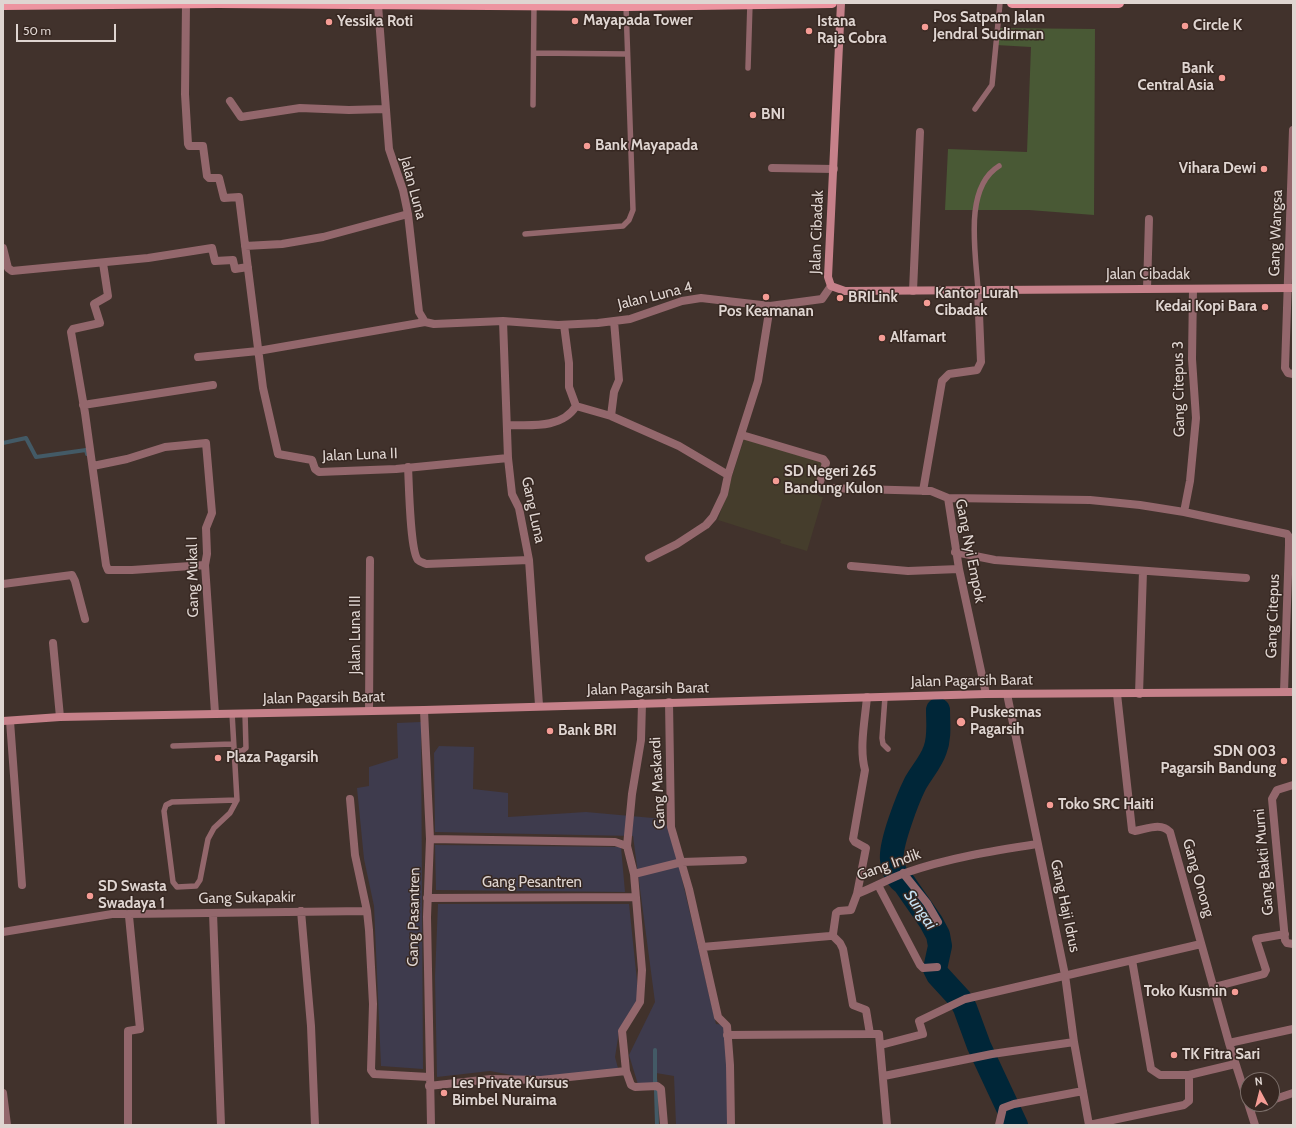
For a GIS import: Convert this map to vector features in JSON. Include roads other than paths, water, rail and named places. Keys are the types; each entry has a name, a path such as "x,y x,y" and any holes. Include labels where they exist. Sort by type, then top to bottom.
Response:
{"main road":[{"path":"3,5 218,3 626,6 832,3"},
{"path":"1012,3 1119,3"}],"street":[{"name":"Jalan Cibadak","path":"841,3 828,277 831,286 845,291 1291,288"},
{"path":"186,4 185,94 188,144 189,146 201,145 204,148 208,178 219,178 224,197 239,197 258,351"},
{"name":"Jalan Luna","path":"378,5 389,150 403,190 408,214 419,312 425,322"},
{"path":"230,101 240,117 300,108 349,110 385,109"},
{"name":"Gang Wangsa","path":"1291,288 1293,130"},
{"path":"913,291 920,132"},
{"path":"772,168 834,169"},
{"path":"245,246 282,244 323,237 408,214"},
{"path":"1147,289 1150,220"},
{"path":"3,248 8,268 12,271 103,262 212,248 215,261 233,260 235,269 248,267"},
{"path":"103,262 108,296 94,304 100,323 71,330 108,569 132,570 205,565"},
{"name":"Jalan Luna 4","path":"503,321 564,324 614,321 630,319 682,301 701,298 770,306 822,299 831,286"},
{"path":"1291,288 1285,368 1288,372 1293,374"},
{"name":"Gang Citepus 3","path":"1184,512 1190,481 1196,418 1192,359 1193,289"},
{"path":"923,491 942,381 948,374 977,370 981,362 978,290"},
{"path":"649,558 677,544 706,525 713,517 724,494 728,475 758,382 770,306"},
{"path":"198,358 258,351 425,322 434,324 503,321"},
{"name":"Gang Luna","path":"503,321 508,458 512,494 519,508 529,560 539,706"},
{"path":"611,416 614,392 619,380 614,321"},
{"path":"507,425 550,424 570,416 576,406 570,387 569,363 564,324"},
{"name":"Jalan Luna II","path":"258,351 263,388 278,454 312,460 315,469 319,472 408,467 508,458"},
{"path":"83,404 213,385"},
{"path":"576,406 611,416 679,446 728,475"},
{"name":"Gang Nyi Empok","path":"742,435 823,459 826,463 819,485 823,488 938,492 948,498 958,569 986,694"},
{"name":"Gang Mukal I","path":"93,466 127,459 165,447 206,443 212,513 206,528 207,554 205,565 215,713"},
{"path":"408,467 415,554 418,560 426,564 529,560"},
{"path":"948,498 1090,500 1184,512 1286,533 1289,537 1291,545"},
{"name":"Gang Citepus","path":"1284,692 1291,545"},
{"path":"955,552 995,560 1246,578"},
{"name":"Jalan Luna III","path":"369,711 370,560"},
{"path":"851,566 908,571 958,569"},
{"path":"1139,694 1143,571"},
{"path":"3,584 72,575 75,581 84,619"},
{"path":"53,643 60,717"},
{"name":"Jalan Pagarsih Barat","path":"7,721 60,717 424,710 986,694 1293,692"},
{"name":"Gang Haji Idrus","path":"1007,694 1065,976 1074,1042 1083,1091 1093,1125"},
{"name":"Gang Onong","path":"1117,694 1132,830 1135,831 1160,826 1166,827 1170,832 1240,1079"},
{"name":"Gang Indik","path":"857,894 866,848 855,842 854,838 865,770 863,762 863,744 867,697"},
{"name":"Gang Maskardi","path":"669,702 671,827 682,862 718,1017 726,1024 730,1065 731,1125"},
{"path":"642,703 641,740 632,794 627,846 634,874 642,970 640,1002 622,1030 626,1071 631,1085 635,1087 657,1086 662,1092 664,1125"},
{"name":"Gang Pasantren","path":"424,710 430,839 428,898 429,1086 431,1125"},
{"path":"7,721 22,885"},
{"name":"Gang Bakti Murni","path":"1293,785 1277,790 1272,799 1285,934 1287,943 1293,944"},
{"path":"350,799 355,855 367,911 373,1004 372,1073 429,1077"},
{"path":"430,839 615,842 627,846"},
{"name":"Gang Indik","path":"857,894 899,875 956,858 1037,844"},
{"path":"634,874 682,862 743,860"},
{"path":"899,875 927,903 938,922"},
{"path":"878,885 920,966 924,968 936,966"},
{"path":"832,936 836,913 839,911 851,910 857,894"},
{"name":"Gang Pesantren","path":"428,898 636,897"},
{"path":"301,911 310,1026 315,1125"},
{"name":"Gang Sukapakir","path":"3,932 90,916 112,914 367,911"},
{"path":"213,913 221,1125"},
{"path":"128,914 140,1029 128,1031 128,1125"},
{"path":"1214,987 1264,974 1266,970 1256,939 1285,934"},
{"path":"702,947 832,936 840,943 853,1005 866,1010 870,1034"},
{"path":"881,1045 923,1034 919,1021 965,999 1202,944"},
{"path":"1132,960 1151,1070 1160,1075 1189,1075 1235,1064"},
{"path":"1229,1042 1293,1029"},
{"path":"727,1035 879,1034 884,1076 887,1125"},
{"path":"884,1076 992,1054 1074,1042"},
{"path":"429,1086 491,1079 540,1080 626,1071"},
{"path":"1093,1125 1188,1103 1189,1075"},
{"path":"999,1125 1003,1108 1014,1104 1083,1091"},
{"path":"3,1093 7,1125"},
{"path":"1280,1097 1293,1093"},
{"name":"Gang Onong","path":"1251,1112 1255,1125"}],"lane":[{"path":"748,68 750,3"},
{"path":"975,109 992,85 1000,3"},
{"path":"533,104 534,5"},
{"path":"525,234 623,226 629,220 633,210 626,6"},
{"path":"534,53 627,54"},
{"path":"978,290 974,208 979,190 992,170 999,166"},
{"path":"885,697 882,738 883,744 888,749"},
{"path":"232,713 232,744 237,800 230,813 214,828 208,839 200,880 196,886 177,887 172,882 164,811 166,805 172,802 237,800"},
{"path":"233,751 242,751 246,748 245,713"},
{"path":"173,746 232,744"}],"waterway":[{"path":"3,443 26,438 36,457 86,450 87,454"},
{"name":"Sungai","path":"938,710 937,745 931,759 915,784 904,810 894,843 892,862 897,876 904,883 931,922 938,935 940,946 935,969 938,975 960,999 965,1008 979,1046 1016,1125"},
{"path":"655,1050 655,1083"},
{"path":"656,1089 657,1125"}],"place":[{"name":"Mayapada Tower","path":"575,21"},
{"name":"Yessika Roti","path":"329,22"},
{"name":"Circle K","path":"1185,26"},
{"name":"Pos Satpam Jalan Jendral Sudirman","path":"925,27"},
{"name":"Istana Raja Cobra","path":"809,31"},
{"name":"Bank Central Asia","path":"1222,78"},
{"name":"BNI","path":"753,115"},
{"name":"Bank Mayapada","path":"587,146"},
{"name":"Vihara Dewi","path":"1264,169"},
{"name":"Pos Keamanan","path":"766,297"},
{"name":"BRILink","path":"840,298"},
{"name":"Kantor Lurah Cibadak","path":"927,303"},
{"name":"Kedai Kopi Bara","path":"1265,307"},
{"name":"Alfamart","path":"882,338"},
{"name":"SD Negeri 265 Bandung Kulon","path":"776,481"},
{"name":"Puskesmas Pagarsih","path":"961,722"},
{"name":"Bank BRI","path":"550,731"},
{"name":"Plaza Pagarsih","path":"218,758"},
{"name":"SDN 003 Pagarsih Bandung","path":"1284,761"},
{"name":"Toko SRC Haiti","path":"1050,805"},
{"name":"SD Swasta Swadaya 1","path":"90,896"},
{"name":"Toko Kusmin","path":"1235,992"},
{"name":"TK Fitra Sari","path":"1174,1055"},
{"name":"Les Private Kursus Bimbel Nuraima","path":"444,1093"}]}
